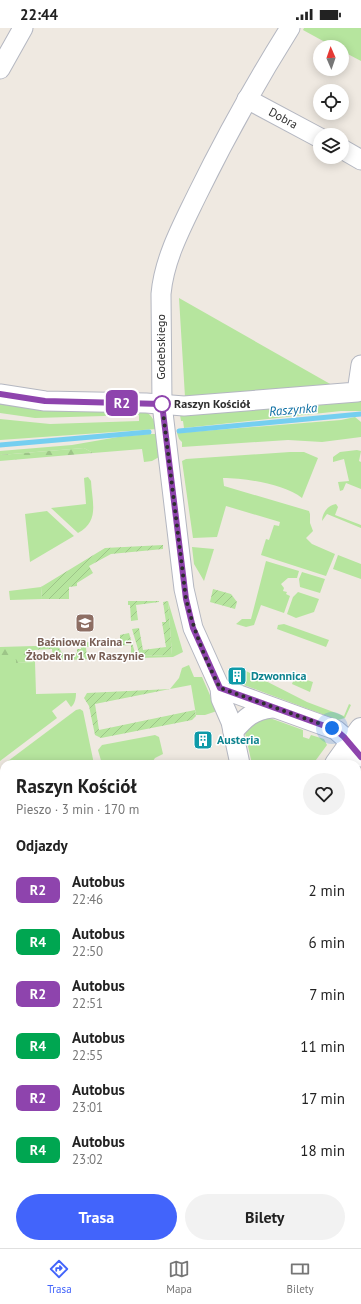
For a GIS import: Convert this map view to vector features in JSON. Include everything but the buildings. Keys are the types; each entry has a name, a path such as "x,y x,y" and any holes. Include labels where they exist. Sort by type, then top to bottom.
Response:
{"main road":[{"path":"340,760 357,744"}],"street":[{"path":"0,68 24,28"},
{"name":"Godebskiego","path":"239,760 233,732 221,699 220,688 193,628 186,599 162,404 160,328 163,277 178,233 211,167 247,99 290,28"},
{"name":"Dobra","path":"247,99 313,134"},
{"path":"349,153 361,160"},
{"path":"0,394 45,401 189,406 357,392 361,365"},
{"path":"220,688 336,730 357,744"},
{"path":"233,732 250,714 260,710 272,708"}],"green space":[{"path":"304,28 361,28 361,61 349,55 349,40 321,40 303,30"},
{"path":"179,298 332,385 185,397"},
{"path":"361,398 361,411 341,411 184,428 180,415"},
{"path":"0,403 114,412 111,415 104,416 35,418 0,413"},
{"path":"121,410 140,411 148,414 155,422 157,429 0,440 0,419 50,424 139,421 139,415 125,416"},
{"path":"355,417 361,422 361,437 322,442 288,440 182,447 182,442 177,433 341,420"},
{"path":"157,434 159,457 152,461 144,462 142,449 93,453 84,448 0,455 0,451 72,445 118,437"},
{"path":"84,448 93,453 0,461 0,455"},
{"path":"361,451 359,461 361,462 361,489 346,483 343,490 340,491 338,482 349,481 344,459 333,462 333,457 340,452"},
{"path":"304,452 318,458 302,498 285,489 242,479 223,478 224,486 309,511 310,523 313,531 306,538 312,544 335,554 326,576 261,555 266,539 269,540 274,525 279,526 280,522 226,506 217,537 193,538 182,461 186,459"},
{"path":"88,477 91,481 93,504 92,517 85,528 78,533 51,508 86,504 84,478"},
{"path":"336,504 338,507 335,515 361,525 361,528 327,514 322,521 326,510 330,506"},
{"path":"47,511 74,536 30,562 25,514"},
{"path":"163,545 163,549 111,554 89,566 93,573 77,583 77,586 69,587 69,599 42,599 41,587 105,548"},
{"path":"192,547 214,549 204,581 194,564"},
{"path":"338,555 361,564 361,579 333,569"},
{"path":"266,561 299,571 297,578 288,578 281,584 284,588 283,591 287,592 286,594 290,596 284,613 261,605 254,625 246,627 236,624 242,619 251,619"},
{"path":"302,572 325,579 320,593 300,587 299,579"},
{"path":"41,587 42,599 10,600 9,591"},
{"path":"213,589 231,594 237,602 235,609 210,602"},
{"path":"298,592 319,599 314,612 296,618 287,614 293,597"},
{"path":"128,601 159,602 136,605 138,620 131,621 130,605 128,605"},
{"path":"168,601 183,652 173,657 140,658 140,656 172,655"},
{"path":"168,601 172,655 140,656 132,629 139,628 143,650 166,647 162,622 166,622 163,602"},
{"path":"284,624 329,640 326,647 277,629 278,625"},
{"path":"129,633 136,656 131,657 131,645 86,647 87,659 53,661 52,649 34,650 34,646 58,646 62,653 77,653 77,649 81,649 81,642 120,643 120,635"},
{"path":"34,646 35,662 16,663 16,660 9,660 9,663 0,664 0,647"},
{"path":"9,660 16,660 16,663 35,662 36,694 76,693 76,697 71,707 66,700 52,711 57,718 0,760 0,663 9,663"},
{"path":"189,665 194,677 202,677 217,711 205,715 196,715 191,685 170,689 179,678 182,668"},
{"path":"246,671 307,702 344,716 349,704 351,705 345,718 338,720 241,684"},
{"path":"295,676 313,682 310,692 292,684"},
{"path":"170,689 95,704 99,730 195,710 196,716 192,720 101,738 95,735 89,706 84,698 87,693"},
{"path":"80,709 83,711 93,760 9,760 76,710"},
{"path":"267,717 303,730 303,737 309,739 311,735 324,739 327,745 316,760 251,760 245,733 248,727"},
{"path":"155,735 159,737 163,754 154,760 101,760 98,750 102,745"}],"waterway":[{"name":"Raszynka","path":"179,431 361,414"},
{"name":"Raszynka","path":"0,445 149,432"}],"bus line":[{"name":"R2","path":"0,394 45,401 162,404 168,465 186,599 193,628 220,688 332,728 344,737 361,757"}],"place":[{"name":"Raszyn Kościół","path":"162,404"},
{"name":"Baśniowa Kraina – Żłobek nr 1 w Raszynie","path":"85,623"},
{"name":"Dzwonnica","path":"237,676"},
{"name":"Austeria","path":"203,740"}],"route":[{"path":"162,404 168,465 186,599 193,628 220,688 332,728"}]}
